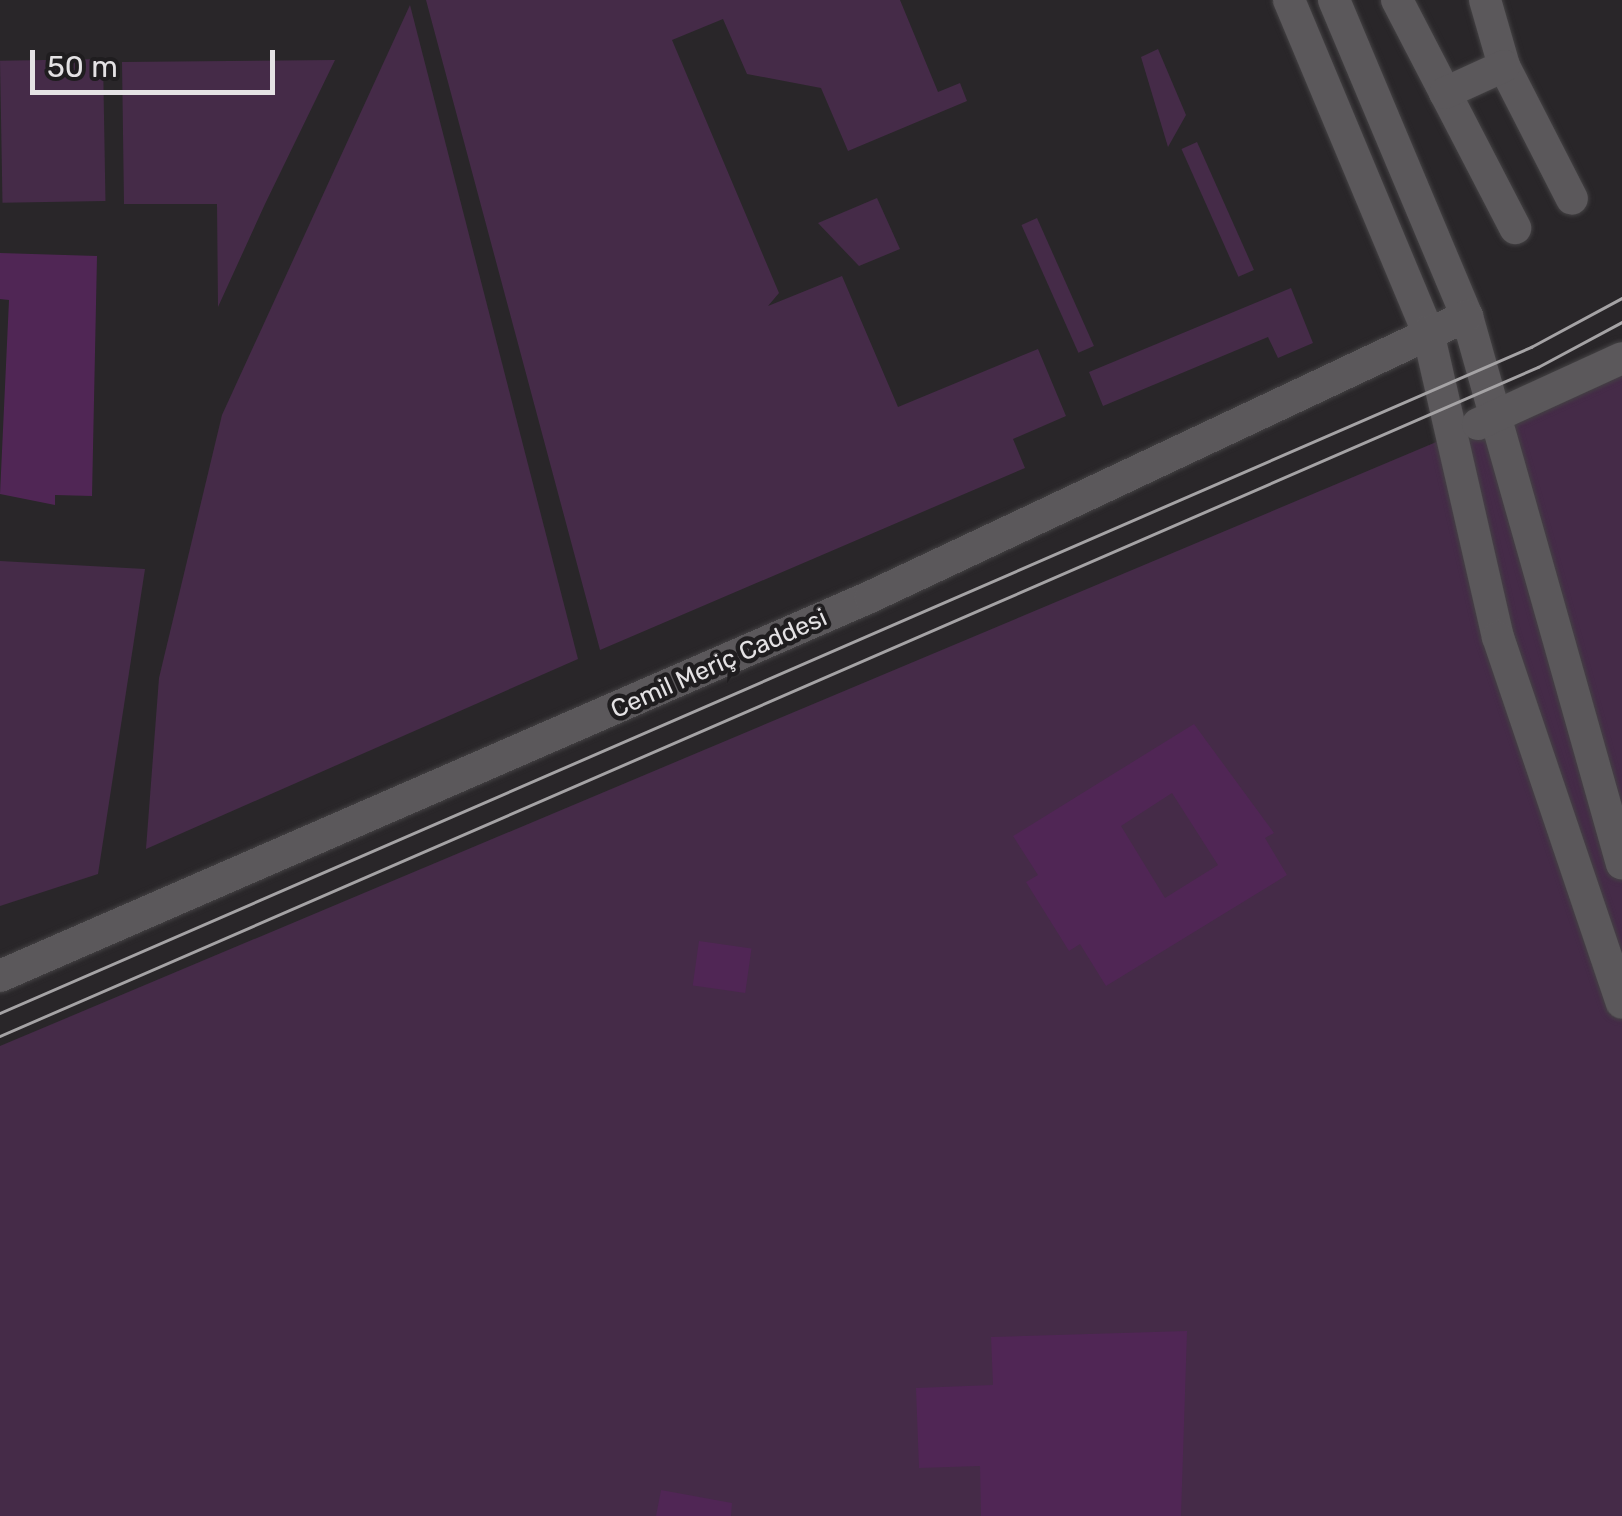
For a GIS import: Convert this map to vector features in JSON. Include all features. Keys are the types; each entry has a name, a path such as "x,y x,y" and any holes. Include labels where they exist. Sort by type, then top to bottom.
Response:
{"street":[{"path":"1289,0 1428,332 1455,433 1498,637 1622,1003"},
{"path":"1334,0 1467,316 1622,864"},
{"path":"1397,0 1514,228"},
{"path":"1485,0 1504,66 1572,199"},
{"path":"1445,93 1504,66"},
{"name":"Cemil Meriç Caddesi","path":"0,976 870,597 1467,316"},
{"path":"1455,433 1622,358"}],"shaded area":[{"path":"426,0 900,0 938,92 960,83 967,101 848,151 821,88 747,74 723,19 672,40 779,293 768,306 842,276 898,407 1038,349 1066,416 1013,439 1025,468 600,650"},
{"path":"410,5 578,659 146,849 159,678 222,415"},
{"path":"1158,49 1186,115 1168,147 1141,57"},
{"path":"103,59 105,201 2,203 0,61"},
{"path":"335,60 218,307 217,204 124,204 122,62"},
{"path":"1197,142 1254,270 1238,277 1181,149"},
{"path":"877,198 900,249 859,266 818,223"},
{"path":"1037,218 1094,346 1078,353 1021,225"},
{"path":"1291,288 1313,343 1278,358 1268,337 1103,406 1089,372"},
{"path":"1622,364 1622,1516 0,1516 0,1046"},
{"path":"0,561 145,569 98,874 0,906"}],"building":[{"path":"0,253 97,256 92,496 55,495 55,505 0,494 9,300 0,299"},
{"path":"1194,724 1274,833 1265,838 1287,875 1106,986 1080,944 1069,951 1026,882 1038,875 1013,836","holes":["1172,793 1218,865 1165,898 1121,826"]},
{"path":"699,941 751,948 745,993 693,986"},
{"path":"1187,1331 1181,1516 981,1516 980,1466 919,1468 916,1388 993,1385 991,1337"},
{"path":"661,1490 732,1503 731,1516 656,1516"}],"tram line":[{"path":"0,1013 1531,347 1622,298"},
{"path":"0,1036 1538,367 1622,322"}]}
